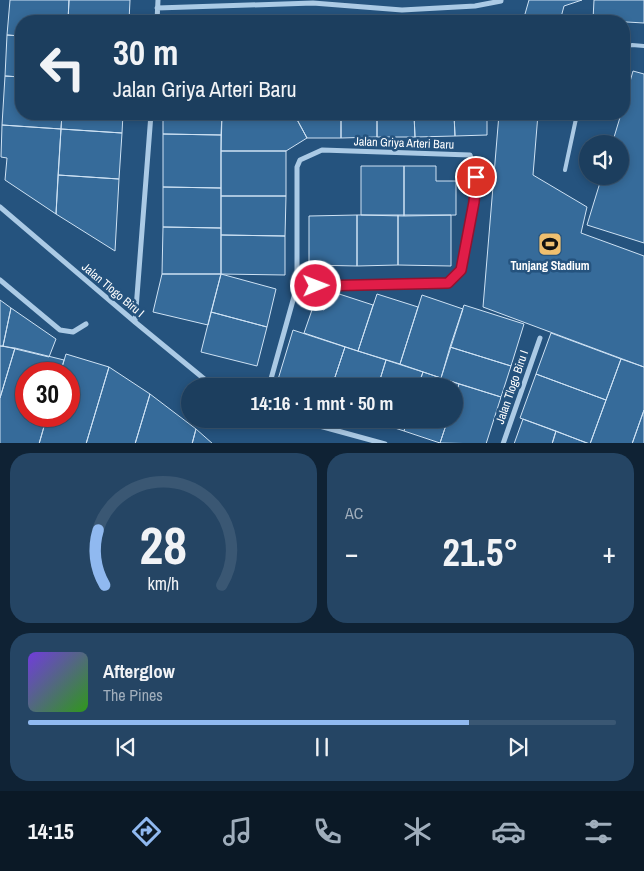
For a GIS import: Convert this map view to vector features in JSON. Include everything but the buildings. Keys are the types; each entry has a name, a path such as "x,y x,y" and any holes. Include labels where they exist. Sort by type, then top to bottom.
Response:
{"street":[{"path":"157,15 158,0"},
{"path":"157,8 313,2 402,10 475,6 501,2 501,0"},
{"path":"135,322 151,120"},
{"name":"Jalan Griya Arteri Baru","path":"271,378 297,286 296,167 300,160 322,150 470,155 476,177 474,202 461,270 448,283 297,286"},
{"name":"Jalan Tlogo Biru I","path":"0,207 203,378"},
{"path":"0,280 60,330 73,332 86,324"},
{"name":"Jalan Tlogo Biru I","path":"503,443 540,338"},
{"path":"327,428 381,443"}],"lane":[{"path":"630,46 644,46"},
{"path":"565,170 576,120"}],"place":[{"name":"Tunjang Stadium","path":"550,244"}],"route":[{"path":"316,286 448,283 461,270 474,202 476,177"}]}
